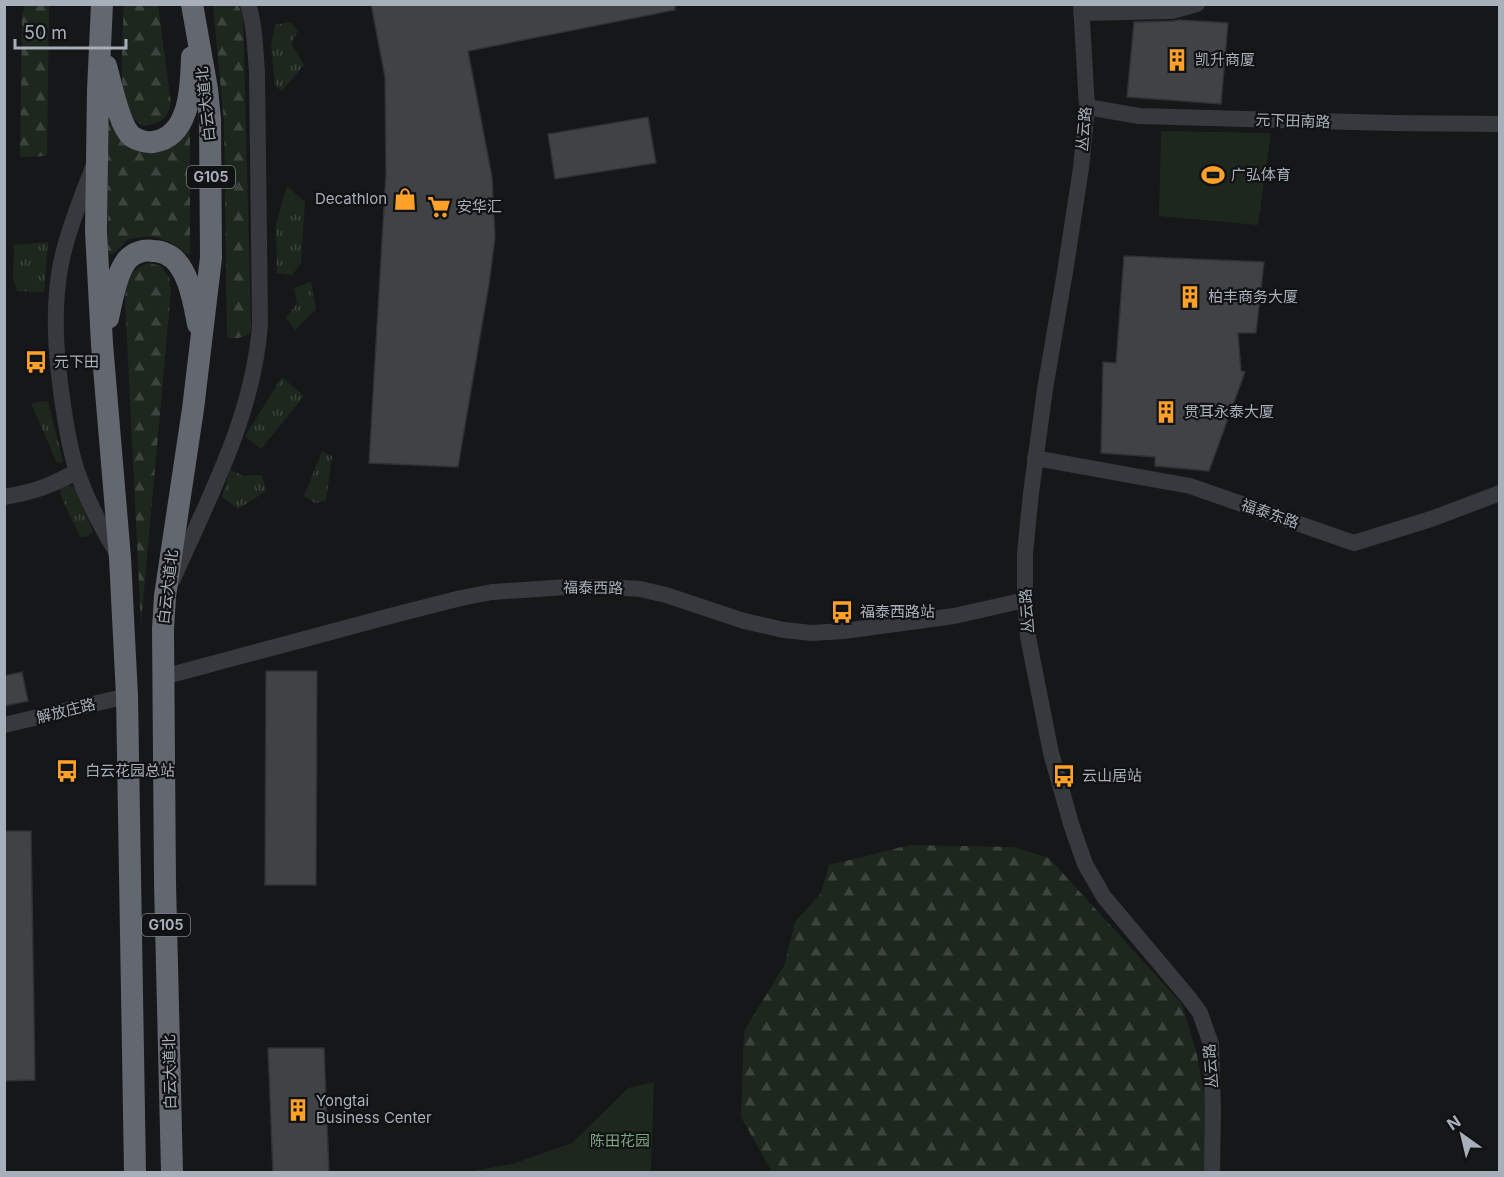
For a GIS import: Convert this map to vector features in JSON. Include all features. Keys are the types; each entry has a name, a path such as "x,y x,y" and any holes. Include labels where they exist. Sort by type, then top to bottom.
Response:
{"highway":[{"name":"G105","path":"102,4 96,231 102,344 120,558 127,696 135,1173"},
{"path":"100,44 129,135 147,142 157,141 171,134 179,125 188,104 191,83 193,10"},
{"name":"白云大道北","path":"172,1173 165,883 163,628 165,596 193,409 211,258 207,90 193,10"},
{"path":"102,344 122,268 128,259 148,250 167,254 176,261 183,272 193,297 202,340"}],"street":[{"path":"165,596 228,454 248,394 257,354 260,324 257,95 255,36 248,4"},
{"path":"1081,9 1172,11 1197,4"},
{"name":"丛云路","path":"1081,9 1087,107 1081,168 1035,459 1025,553 1024,600 1028,637 1051,753 1085,864 1104,897 1200,1013 1211,1044 1214,1111 1212,1173"},
{"name":"元下田南路","path":"1087,107 1139,116 1500,124"},
{"path":"97,155 65,246 58,285 55,328 61,387 70,445 77,471 94,514 120,558"},
{"name":"福泰东路","path":"1035,459 1190,486 1354,543 1431,519 1500,493"},
{"path":"4,497 54,484 77,471"},
{"name":"福泰西路","path":"163,677 398,614 492,592 567,587 640,590 666,595 744,621 783,630 812,633 954,616 1024,600"},
{"name":"解放庄路","path":"4,725 127,696"}],"green space":[{"path":"25,5 49,5 47,156 20,157 22,14"},
{"path":"124,5 158,5 171,103 165,117 155,124 144,126 136,121 126,110 124,103 122,60"},
{"path":"213,5 238,5 243,15 251,324 250,334 236,338 227,337 224,122"},
{"path":"290,22 298,31 291,43 304,65 282,91 275,86 271,45 275,25"},
{"path":"108,124 113,124 117,136 126,145 190,125 190,254 186,254 173,243 152,236 129,239 113,254 108,254"},
{"name":"广弘体育","path":"1161,131 1271,133 1258,225 1159,216"},
{"path":"287,186 305,202 301,263 292,275 277,273 276,224"},
{"path":"48,242 44,292 17,291 13,279 14,245"},
{"path":"149,263 161,266 169,277 171,291 141,624 125,298 130,276 137,269"},
{"path":"311,282 316,309 295,330 286,317 297,304 294,288"},
{"path":"282,377 304,396 261,449 245,436"},
{"path":"48,401 63,462 57,463 31,403"},
{"path":"322,451 332,456 326,501 315,503 304,496"},
{"path":"230,470 244,476 262,475 266,491 238,509 222,497"},
{"path":"66,484 74,487 93,531 88,536 80,537 61,496 60,487"},
{"path":"910,845 1014,847 1049,858 1182,1004 1197,1055 1207,1111 1206,1172 772,1172 741,1117 744,1031 784,966 795,922 821,893 829,865"},
{"name":"陈田花园","path":"654,1082 651,1172 467,1172 512,1164 572,1143 628,1088"}],"building":[{"name":"安华汇","path":"371,4 675,4 675,10 468,51 492,177 495,238 458,467 369,463 386,173 385,77"},
{"name":"凯升商厦","path":"1180,20 1228,23 1221,104 1127,97 1134,22"},
{"path":"648,117 656,163 555,179 548,134"},
{"path":"1124,256 1264,262 1256,333 1238,333 1241,371 1245,372 1209,471 1155,466 1155,457 1101,453 1103,362 1116,363"},
{"path":"266,671 317,671 316,885 265,885"},
{"path":"22,672 28,701 4,706 4,676"},
{"path":"4,831 31,831 35,1080 4,1081"},
{"name":"Yongtai Business Center","path":"268,1048 324,1048 329,1173 273,1173"}],"place":[{"name":"凯升商厦","path":"1177,60"},
{"name":"广弘体育","path":"1213,175"},
{"name":"Decathlon","path":"405,199"},
{"name":"安华汇","path":"439,207"},
{"name":"柏丰商务大厦","path":"1190,297"},
{"name":"元下田","path":"36,362"},
{"name":"贯耳永泰大厦","path":"1166,412"},
{"name":"福泰西路站","path":"842,612"},
{"name":"白云花园总站","path":"67,771"},
{"name":"云山居站","path":"1064,776"},
{"name":"Yongtai Business Center","path":"298,1110"}]}
